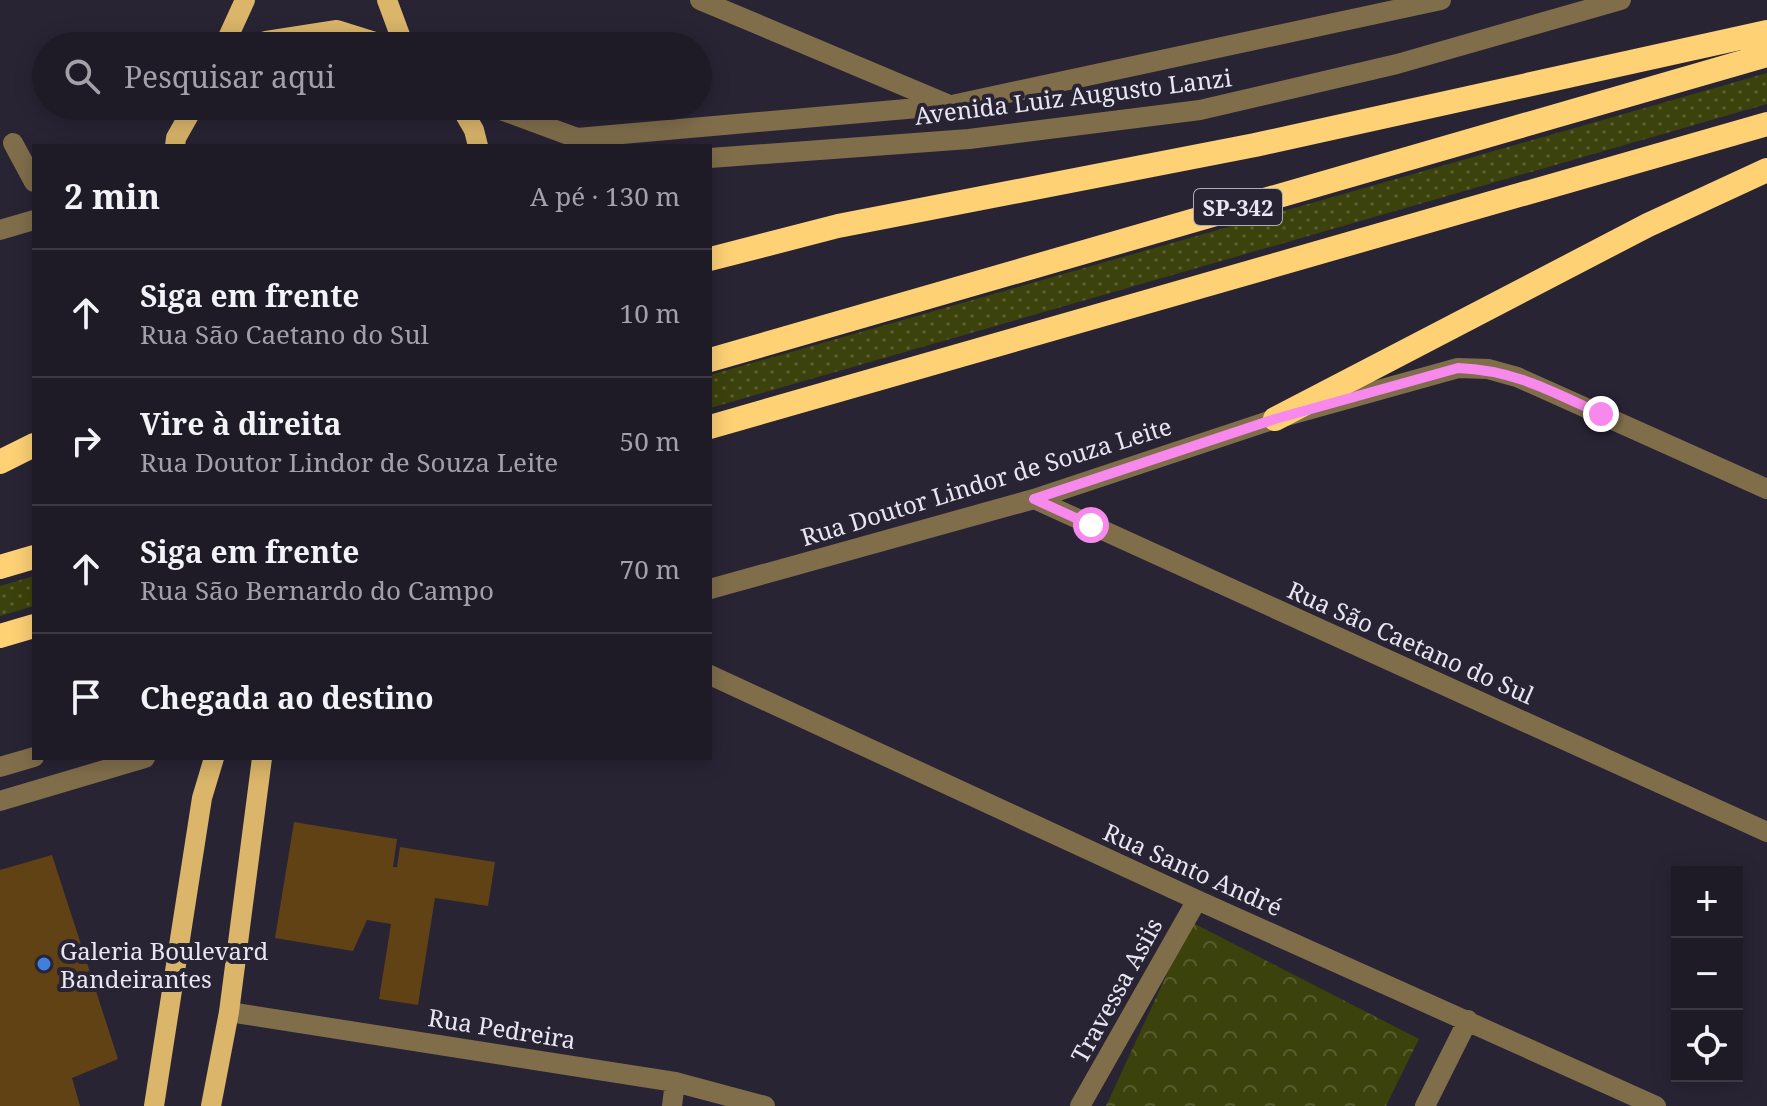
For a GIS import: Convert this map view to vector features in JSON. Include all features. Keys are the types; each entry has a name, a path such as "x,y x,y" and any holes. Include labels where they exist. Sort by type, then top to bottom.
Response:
{"highway":[{"path":"712,258 838,226 1255,145 1767,32"},
{"name":"SP-342","path":"712,359 1767,55"},
{"path":"712,426 1767,124"},
{"path":"1275,419 1648,225 1767,170"},
{"path":"0,462 32,446"},
{"path":"0,567 32,558"},
{"path":"0,636 32,627"}],"main road":[{"path":"230,32 245,0"},
{"path":"387,0 399,32"},
{"path":"171,143 185,120"},
{"path":"468,120 478,144"},
{"path":"154,1106 202,798 213,760"},
{"path":"211,1106 229,1012 262,760"}],"street":[{"path":"700,0 952,105"},
{"name":"Avenida Luiz Augusto Lanzi","path":"528,120 577,138 952,105 1441,0"},
{"name":"Avenida Luiz Augusto Lanzi","path":"712,158 969,139 1200,110 1397,64 1621,0"},
{"path":"13,143 32,178"},
{"path":"0,230 32,221"},
{"name":"Rua Doutor Lindor de Souza Leite","path":"712,588 1034,499 1275,419 1458,368 1488,369 1517,377 1767,489"},
{"name":"Rua São Caetano do Sul","path":"1034,499 1767,832"},
{"name":"Rua Santo André","path":"712,676 1197,900 1656,1106"},
{"path":"0,767 32,758"},
{"path":"0,801 138,760"},
{"name":"Travessa Asiis","path":"1080,1106 1197,900"},
{"name":"Rua Pedreira","path":"229,1012 675,1082 765,1106"},
{"path":"1425,1106 1468,1020"},
{"path":"672,1106 675,1082"}],"green space":[{"path":"1767,73 1767,104 712,407 712,374"},
{"path":"32,577 32,607 0,616 0,586"},
{"path":"1191,922 1419,1039 1386,1106 1106,1106"}],"building":[{"path":"294,822 397,839 393,867 397,867 400,847 495,862 488,906 435,898 418,1005 379,999 391,924 367,920 353,951 275,938"},
{"name":"Galeria Boulevard Bandeirantes","path":"52,855 118,1059 72,1078 80,1106 0,1106 0,870"}],"place":[{"name":"Galeria Boulevard Bandeirantes","path":"44,964"}],"route":[{"path":"1091,525 1034,499 1275,419 1421,376 1458,368 1488,369 1517,377 1601,414"}]}
